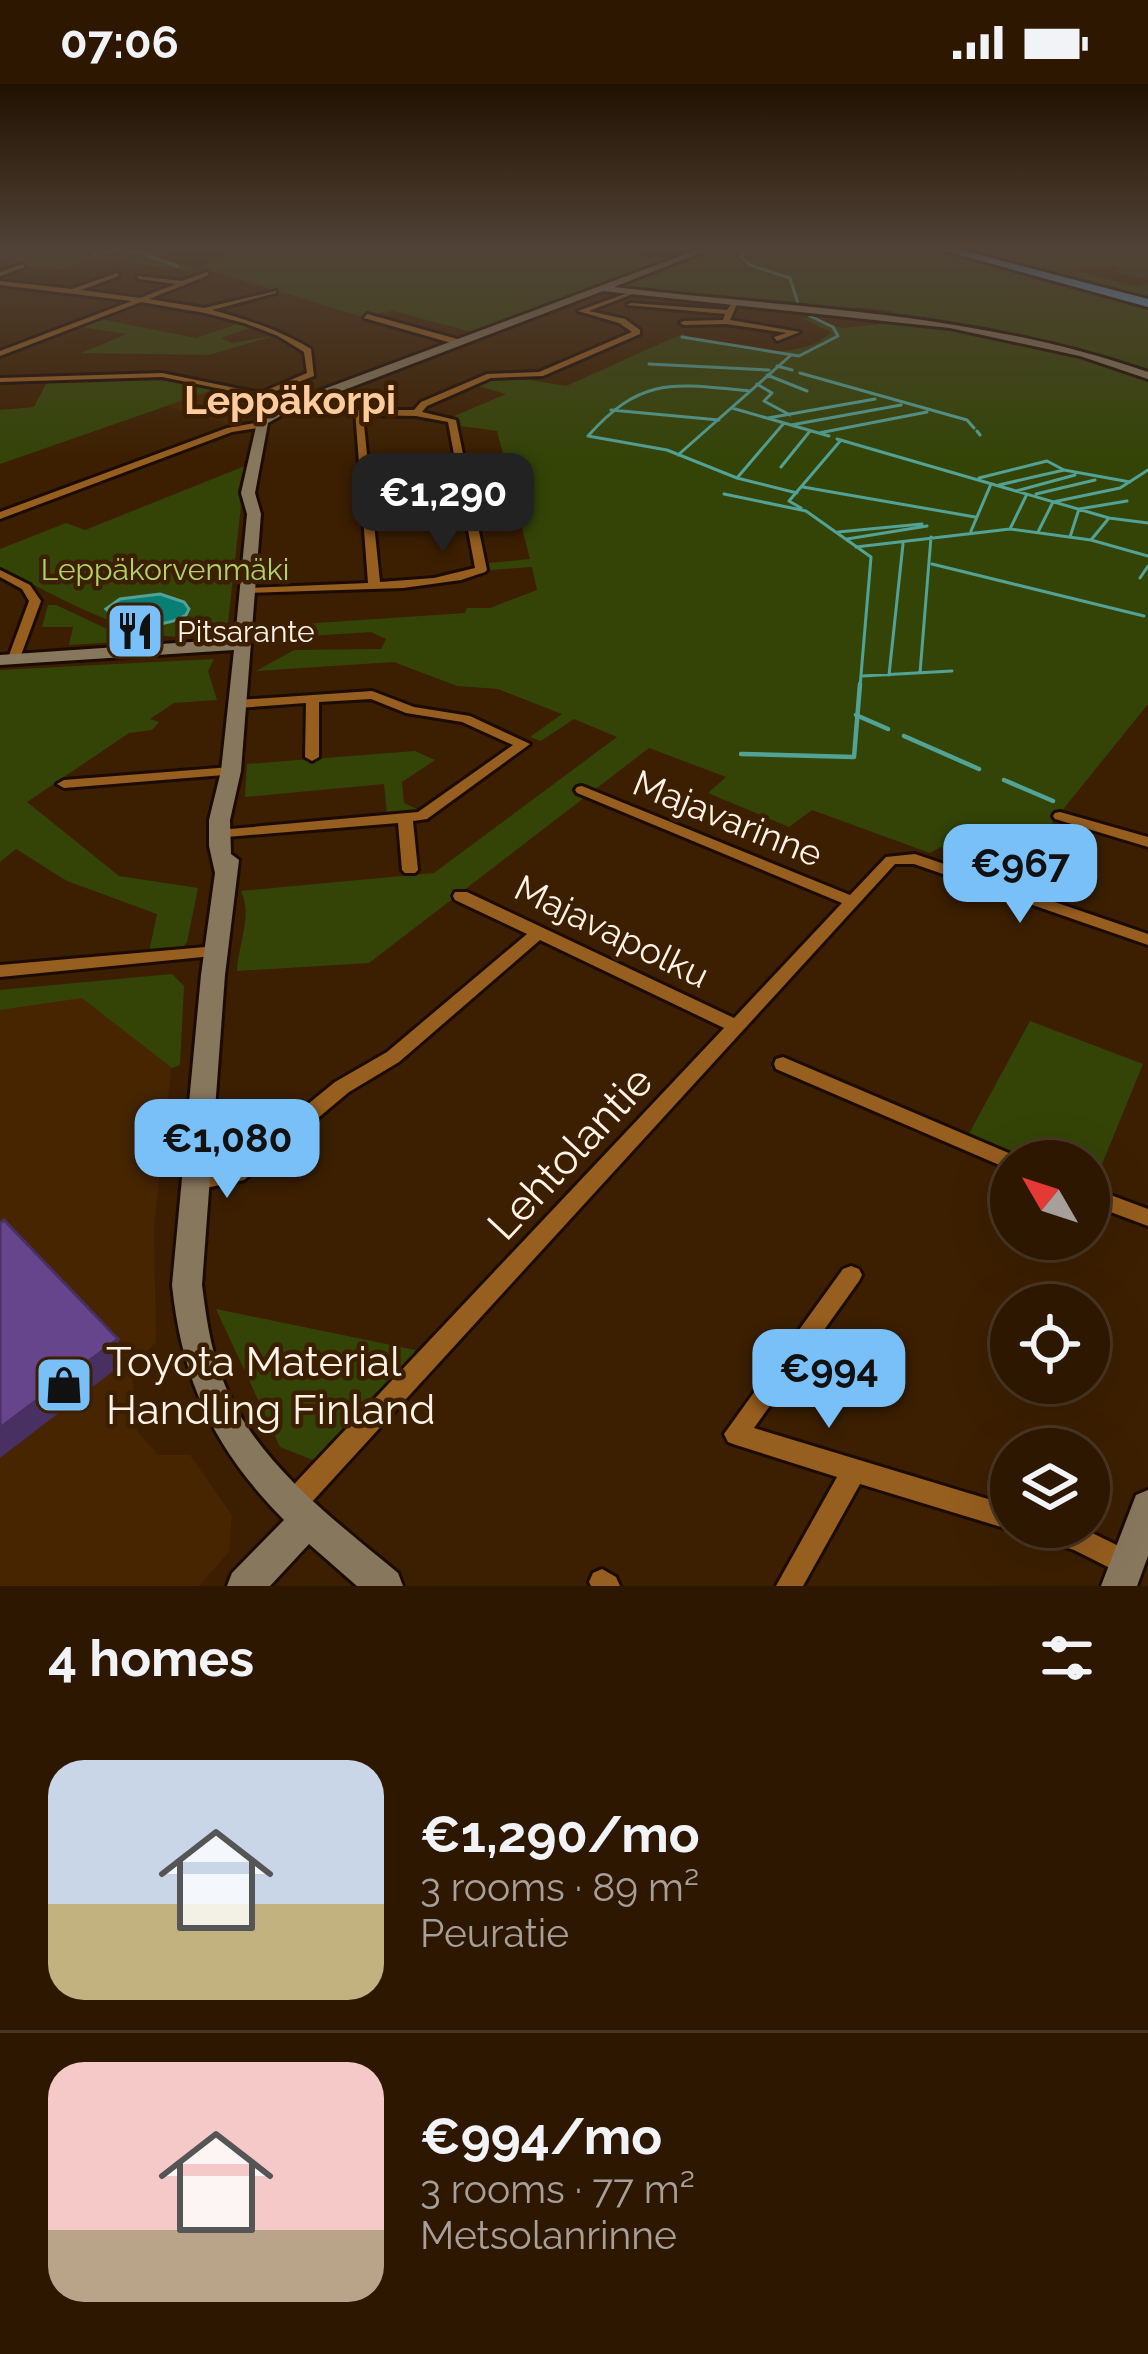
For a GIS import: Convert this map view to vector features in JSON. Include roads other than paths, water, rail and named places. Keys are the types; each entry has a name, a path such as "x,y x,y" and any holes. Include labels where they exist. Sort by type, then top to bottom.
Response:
{"street":[{"path":"0,354 90,318"},
{"path":"222,318 275,331 308,351 311,374 263,393"},
{"path":"374,318 458,342"},
{"path":"385,1586 259,1473 234,1436 197,1357 189,1325 187,1285 226,834 237,783 231,771 254,514 248,493 260,425 268,416 523,318"},
{"path":"416,412 424,404 490,376 540,374 637,332 610,318"},
{"path":"684,323 706,318"},
{"path":"736,318 752,329 776,335 787,328 796,332"},
{"path":"795,318 990,333 1074,351 1148,376"},
{"path":"738,335 752,329"},
{"path":"14,338 28,341"},
{"path":"0,380 162,375 297,403"},
{"path":"248,591 374,583 458,577 482,567 455,422 416,412 358,412 374,583"},
{"path":"0,516 230,430 260,425"},
{"path":"0,573 26,587 35,601 7,659 242,644"},
{"path":"226,834 428,813 523,744 465,719 411,710 377,696 238,704"},
{"path":"312,758 313,698"},
{"path":"64,784 231,771"},
{"name":"Majavarinne","path":"582,790 851,902"},
{"path":"1060,816 1148,842"},
{"path":"405,818 410,870"},
{"name":"Lehtolantie","path":"299,1513 735,1026 892,860 907,857 1148,940"},
{"name":"Majavapolku","path":"461,896 735,1026"},
{"path":"196,1182 237,1174 342,1087 393,1057 539,932"},
{"path":"0,971 217,951"},
{"path":"783,1064 990,1153"},
{"path":"1110,1203 1148,1218"},
{"path":"851,1275 736,1434 990,1511"},
{"path":"795,1584 855,1469"},
{"path":"1090,1548 1124,1575 1148,1508"},
{"path":"245,1586 299,1513"}],"water":[{"path":"160,594 184,602 189,609 186,615 144,624 123,620 106,609 120,599"}],"waterway":[{"path":"682,337 799,356 838,336 833,327 814,318"},
{"path":"778,366 790,356"},
{"path":"649,364 769,370"},
{"path":"768,375 778,366"},
{"path":"778,366 792,370"},
{"path":"800,373 967,420 974,428"},
{"path":"758,384 768,375"},
{"path":"768,375 807,391"},
{"path":"718,420 758,384"},
{"path":"758,384 772,393 764,401 789,414"},
{"path":"615,410 661,388 750,391"},
{"path":"789,414 875,399"},
{"path":"791,425 901,405"},
{"path":"732,408 784,423"},
{"path":"615,410 718,420"},
{"path":"615,410 588,436 678,455"},
{"path":"819,433 927,412"},
{"path":"768,418 789,414"},
{"path":"678,455 718,420"},
{"path":"737,478 784,423"},
{"path":"784,423 829,436"},
{"path":"781,467 810,431"},
{"path":"977,431 980,435"},
{"path":"837,439 841,440"},
{"path":"796,493 841,440"},
{"path":"841,440 1016,491"},
{"path":"678,455 737,478"},
{"path":"979,478 1047,461 1064,470"},
{"path":"999,485 1064,470"},
{"path":"1064,470 1129,482"},
{"path":"1129,482 1148,470"},
{"path":"1016,491 1075,475"},
{"path":"737,478 796,493"},
{"path":"1036,494 1095,480"},
{"path":"1054,502 1129,482"},
{"path":"971,531 991,484"},
{"path":"803,487 975,517"},
{"path":"1016,491 1054,502"},
{"path":"796,493 789,501 801,508"},
{"path":"724,494 806,511 857,547"},
{"path":"1010,529 1026,496"},
{"path":"1079,509 1127,501"},
{"path":"1038,532 1054,502"},
{"path":"1054,502 1079,509"},
{"path":"1070,537 1079,509"},
{"path":"1079,509 1109,518"},
{"path":"1091,540 1109,518"},
{"path":"1109,518 1148,523"},
{"path":"838,532 922,524"},
{"path":"847,539 927,526"},
{"path":"931,538 1010,529"},
{"path":"1010,529 1091,540"},
{"path":"857,547 931,538"},
{"path":"920,673 931,538"},
{"path":"1091,540 1148,556"},
{"path":"889,674 903,544"},
{"path":"857,547 871,557 860,687"},
{"path":"932,564 1144,616"},
{"path":"1140,578 1148,566"},
{"path":"920,673 952,671"},
{"path":"889,674 920,673"},
{"path":"862,676 889,674"},
{"path":"857,716 860,684"},
{"path":"741,754 854,757 857,716"},
{"path":"857,716 888,729"},
{"path":"904,736 979,769"},
{"path":"1004,780 1053,801"}],"place":[{"name":"Pitsarante","path":"135,631"},
{"name":"Toyota Material Handling Finland","path":"64,1385"}],"district":[{"name":"Leppäkorpi","path":"290,400"}],"park label":[{"name":"Leppäkorvenmäki","path":"165,569"}]}
